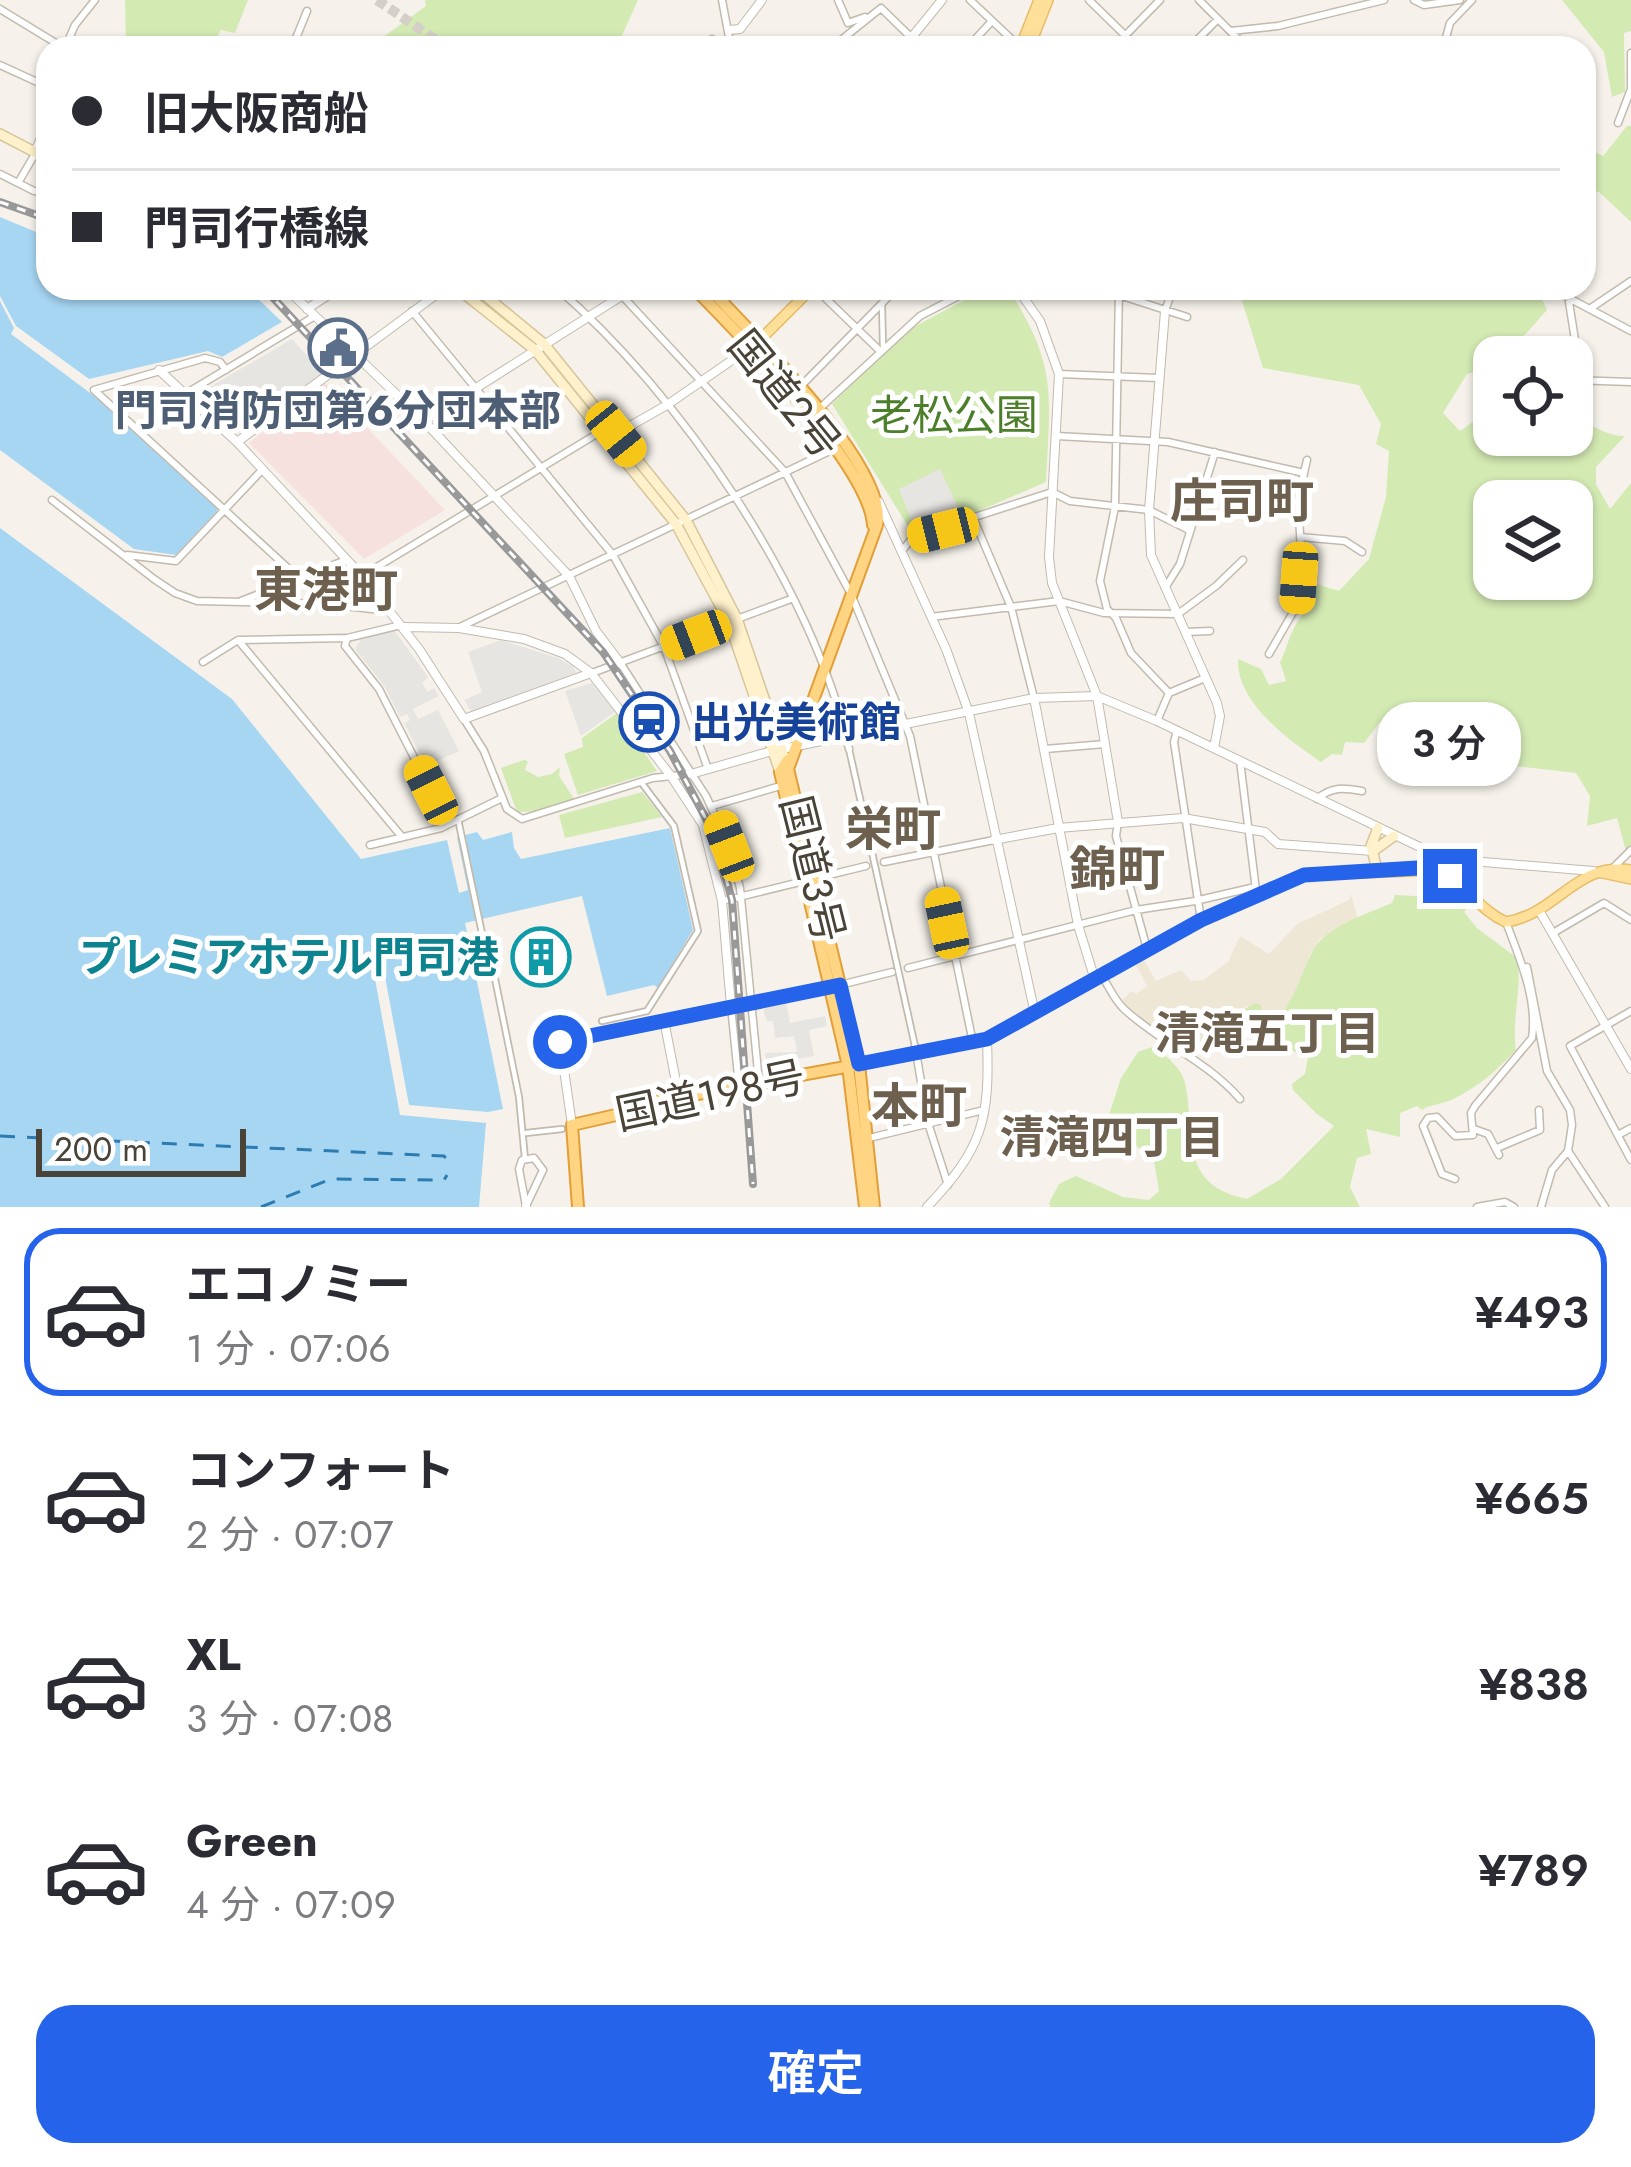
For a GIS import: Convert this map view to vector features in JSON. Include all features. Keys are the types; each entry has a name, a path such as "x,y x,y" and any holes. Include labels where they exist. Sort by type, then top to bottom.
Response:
{"highway":[{"name":"国道2号","path":"710,300 801,386 834,449 874,503"},
{"name":"国道2号","path":"715,300 719,307"},
{"name":"国道2号","path":"756,344 813,413 874,503"},
{"name":"国道3号","path":"812,879 784,785 785,768 879,518 874,503"},
{"name":"国道3号","path":"871,540 874,503"},
{"name":"国道3号","path":"785,768 854,1065 870,1207"},
{"name":"国道198号","path":"578,1207 567,1127 680,1097 854,1065"}],"main road":[{"path":"1028,36 1043,0"},
{"path":"0,134 34,154"},
{"path":"474,300 539,347 681,522"},
{"path":"489,300 539,347 616,434 681,522 733,621 785,768"},
{"path":"756,344 802,300"},
{"path":"1377,869 1373,851 1378,828"},
{"path":"1373,851 1394,836"},
{"path":"854,1065 987,1039 1256,890 1304,875 1417,868 1450,876 1493,917 1506,922 1540,912 1593,871 1626,871"},
{"path":"1593,871 1626,871"}],"street":[{"path":"10,0 3,12 44,36"},
{"path":"70,36 95,0"},
{"path":"722,0 730,36"},
{"path":"729,30 740,29 762,0"},
{"path":"838,0 848,23 869,17"},
{"path":"914,36 942,0"},
{"path":"970,0 1009,36"},
{"path":"1089,0 1126,36 1160,0"},
{"path":"1199,0 1236,36"},
{"path":"1231,31 1278,26 1383,0"},
{"path":"1414,0 1424,5 1460,0"},
{"path":"1446,36 1450,23 1472,0"},
{"path":"846,36 881,8 910,36"},
{"path":"297,36 307,11"},
{"path":"1202,36 1218,19"},
{"path":"979,36 992,21"},
{"path":"1618,123 1628,106 1631,53"},
{"path":"0,65 36,82"},
{"path":"18,183 36,149"},
{"path":"0,174 36,189"},
{"path":"1591,308 1631,281"},
{"path":"298,300 424,421 569,575 596,631 656,714 712,806 729,846 740,897 759,1082"},
{"path":"185,394 326,300"},
{"path":"237,442 428,300"},
{"path":"570,300 667,405 736,496 824,665 849,749 928,1123 948,1185"},
{"path":"424,421 608,300"},
{"path":"625,300 784,472 850,594 906,725 973,1042"},
{"path":"719,307 725,300"},
{"path":"827,300 881,349"},
{"path":"801,386 886,300"},
{"path":"813,413 920,316 951,300"},
{"path":"1025,300 1040,321 1058,374 1049,557 1059,602 1097,696 1118,822 1116,836 1147,949"},
{"path":"1119,300 1115,507 1100,581 1107,609 1131,653 1168,693"},
{"path":"1140,300 1187,317"},
{"path":"1169,300 1158,379 1149,510 1151,555 1220,716 1214,748"},
{"path":"1574,336 1569,300 1631,329"},
{"path":"881,349 882,304"},
{"path":"412,311 613,555 664,647 708,769"},
{"path":"362,575 602,430 616,434 667,405 756,344"},
{"path":"226,370 220,362 205,358 94,390 327,604"},
{"path":"159,370 237,442 362,575 484,751 507,809 522,819 641,782 691,774 777,750 1034,698 1097,696 1448,858 1593,871"},
{"path":"1058,374 1158,379"},
{"path":"1593,381 1631,382"},
{"path":"1057,436 1157,442 1304,473"},
{"path":"459,628 834,449"},
{"path":"1165,588 1180,564 1215,452"},
{"path":"1269,654 1297,607 1298,501 1307,460"},
{"path":"123,555 176,561 262,470"},
{"path":"901,554 913,537 1052,492 1070,501 1149,510 1189,530"},
{"path":"52,500 175,593 197,601 327,604 390,611"},
{"path":"874,503 931,617 969,713 1035,1014"},
{"path":"879,518 893,538"},
{"path":"973,520 1011,607 1045,749 1078,925 1098,978 1120,1007 1176,1050 1211,1069 1240,1099"},
{"path":"1300,537 1345,542 1362,551"},
{"path":"237,602 346,560"},
{"path":"931,617 1059,602 1112,614 1178,614 1243,560"},
{"path":"464,719 791,599"},
{"path":"203,662 238,640 346,638 400,625 459,628 566,654 591,674 703,825 722,901 740,1086"},
{"path":"1185,632 1210,631"},
{"path":"346,638 345,646 379,689 448,824"},
{"path":"238,640 402,837"},
{"path":"1157,721 1168,693 1205,678"},
{"path":"1177,730 1174,742 1183,818 1201,920"},
{"path":"1045,749 1105,744"},
{"path":"523,1133 567,1127 560,1042 836,986 1136,910 1256,890 1240,761"},
{"path":"602,1021 647,1010 698,931 674,826 641,782"},
{"path":"712,806 784,785"},
{"path":"1317,799 1327,790 1363,791"},
{"path":"370,845 448,824 502,798"},
{"path":"722,901 932,852 1058,828 1118,822 1183,818 1265,832 1278,844 1373,851"},
{"path":"458,819 505,1025 523,1133 525,1159 519,1169 526,1206"},
{"path":"1626,871 1631,850"},
{"path":"1553,933 1604,903 1631,920"},
{"path":"1540,912 1631,1069"},
{"path":"1506,922 1538,1012 1547,1071 1570,1110 1572,1125 1568,1151 1552,1170 1541,1207"},
{"path":"1455,1179 1442,1174 1424,1126 1428,1118 1437,1117 1455,1136 1473,1135 1475,1106 1532,1038 1522,958"},
{"path":"1631,1012 1570,1046 1631,1160"},
{"path":"664,1020 680,1097"},
{"path":"927,1207 970,1159 984,1109 987,1039"},
{"path":"863,1140 984,1109"},
{"path":"1473,1128 1487,1134 1498,1152 1540,1130 1538,1110"},
{"path":"1618,1135 1631,1128"},
{"path":"1520,1139 1525,1150"},
{"path":"1568,1151 1605,1207"},
{"path":"525,1159 538,1160 543,1170 526,1206"},
{"path":"1477,1207 1505,1202 1514,1207"}],"shaded area":[{"path":"292,339 323,373 239,433 196,395"},
{"path":"325,383 445,510 364,559 249,443"},
{"path":"940,469 959,509 913,524 899,489"},
{"path":"394,630 428,677 422,683 428,692 434,688 439,696 413,709 418,719 438,710 459,751 426,766 404,723 410,720 407,714 400,717 385,687 355,649 361,639"},
{"path":"501,640 558,658 576,673 471,712 464,700 482,692 468,652"},
{"path":"592,683 615,712 581,736 565,691"},
{"path":"1351,894 1358,919 1321,938 1296,995 1281,1015 1246,1006 1195,1056 1176,1048 1120,1003 1131,991 1136,994 1147,986 1136,965 1144,960 1156,981 1181,970 1191,981 1203,980 1228,962 1240,936 1269,954 1297,924 1349,900"},
{"path":"786,1002 790,1023 825,1016 827,1026 809,1030 814,1056 767,1064 765,1053 797,1052 794,1036 775,1038 773,1021 767,1021 764,1013 764,1006"}],"green space":[{"path":"125,0 248,0 235,33 126,36"},
{"path":"425,0 638,0 622,36 385,36 426,6"},
{"path":"1562,0 1631,0 1631,31 1624,33 1625,92 1612,97 1604,52 1596,36"},
{"path":"1631,126 1631,222 1596,193 1596,152 1603,156"},
{"name":"老松公園","path":"964,300 1015,300 1036,339 1047,381 1046,482 974,513 911,531 832,404 908,330"},
{"path":"1242,300 1542,300 1547,310 1524,336 1473,336 1473,372 1467,374 1443,413 1460,431 1473,422 1473,456 1593,456 1593,427 1625,436 1596,467 1596,484 1610,509 1631,483 1631,848 1626,851 1617,818 1587,826 1590,796 1576,773 1499,764 1486,748 1483,729 1432,725 1397,736 1380,722 1364,743 1345,742 1342,755 1332,754 1321,762 1268,720 1246,691 1238,659 1261,669 1269,685 1286,681 1280,662 1316,584 1339,591 1369,559 1386,497 1389,451 1376,444 1381,424 1359,385 1263,368"},
{"path":"617,713 657,771 578,795 564,754 583,747 582,738"},
{"path":"528,761 525,770 538,777 560,767 559,776 575,800 540,811 517,812 501,768"},
{"path":"642,792 662,817 565,838 559,815"},
{"path":"1449,890 1468,907 1464,912 1477,928 1517,958 1516,1050 1460,1095 1400,1113 1400,1137 1366,1129 1371,1154 1357,1158 1350,1187 1360,1207 1050,1207 1059,1184 1076,1176 1123,1197 1149,1200 1159,1191 1154,1161 1107,1121 1121,1078 1138,1052 1155,1046 1183,1078 1194,1154 1209,1182 1247,1199 1281,1179 1334,1126 1293,1090 1292,1084 1305,1074 1308,1057 1286,1048 1243,1010 1255,1003 1262,1012 1281,1015 1325,936 1392,903 1395,895"}],"water":[{"path":"0,217 36,232 36,300 259,300 282,322 222,357 208,351 89,379 16,326 0,296"},
{"path":"0,301 14,328 11,334 117,413 219,509 176,555 134,549 0,450"},
{"path":"0,528 232,699 361,859 447,840 459,893 468,890 457,837 477,832 483,840 512,832 521,859 670,828 693,930 658,988 607,996 582,896 465,923 503,1109 488,1112 409,1105 383,966 373,968 400,1115 486,1123 479,1207 0,1207"}],"ferry route":[{"path":"0,1136 444,1156 449,1162"},
{"path":"261,1207 331,1179 444,1180 447,1175"}],"tunnel":[{"path":"377,0 430,36"}],"railway":[{"path":"0,202 36,215"},
{"path":"275,300 603,652 670,751 713,832 732,900 753,1184"}],"place":[{"name":"門司消防団第６分団本部","path":"338,348"},
{"name":"出光美術館","path":"649,722"},
{"name":"プレミアホテル門司港","path":"541,957"}],"district":[{"name":"庄司町","path":"1242,501"},
{"name":"東港町","path":"326,590"},
{"name":"栄町","path":"893,829"},
{"name":"錦町","path":"1117,869"},
{"name":"清滝五丁目","path":"1267,1033"},
{"name":"本町","path":"919,1106"},
{"name":"清滝四丁目","path":"1112,1137"}],"route":[{"path":"560,1042 840,985 859,1064 915,1054 987,1039 1201,920 1304,875 1417,868 1450,876"}]}
